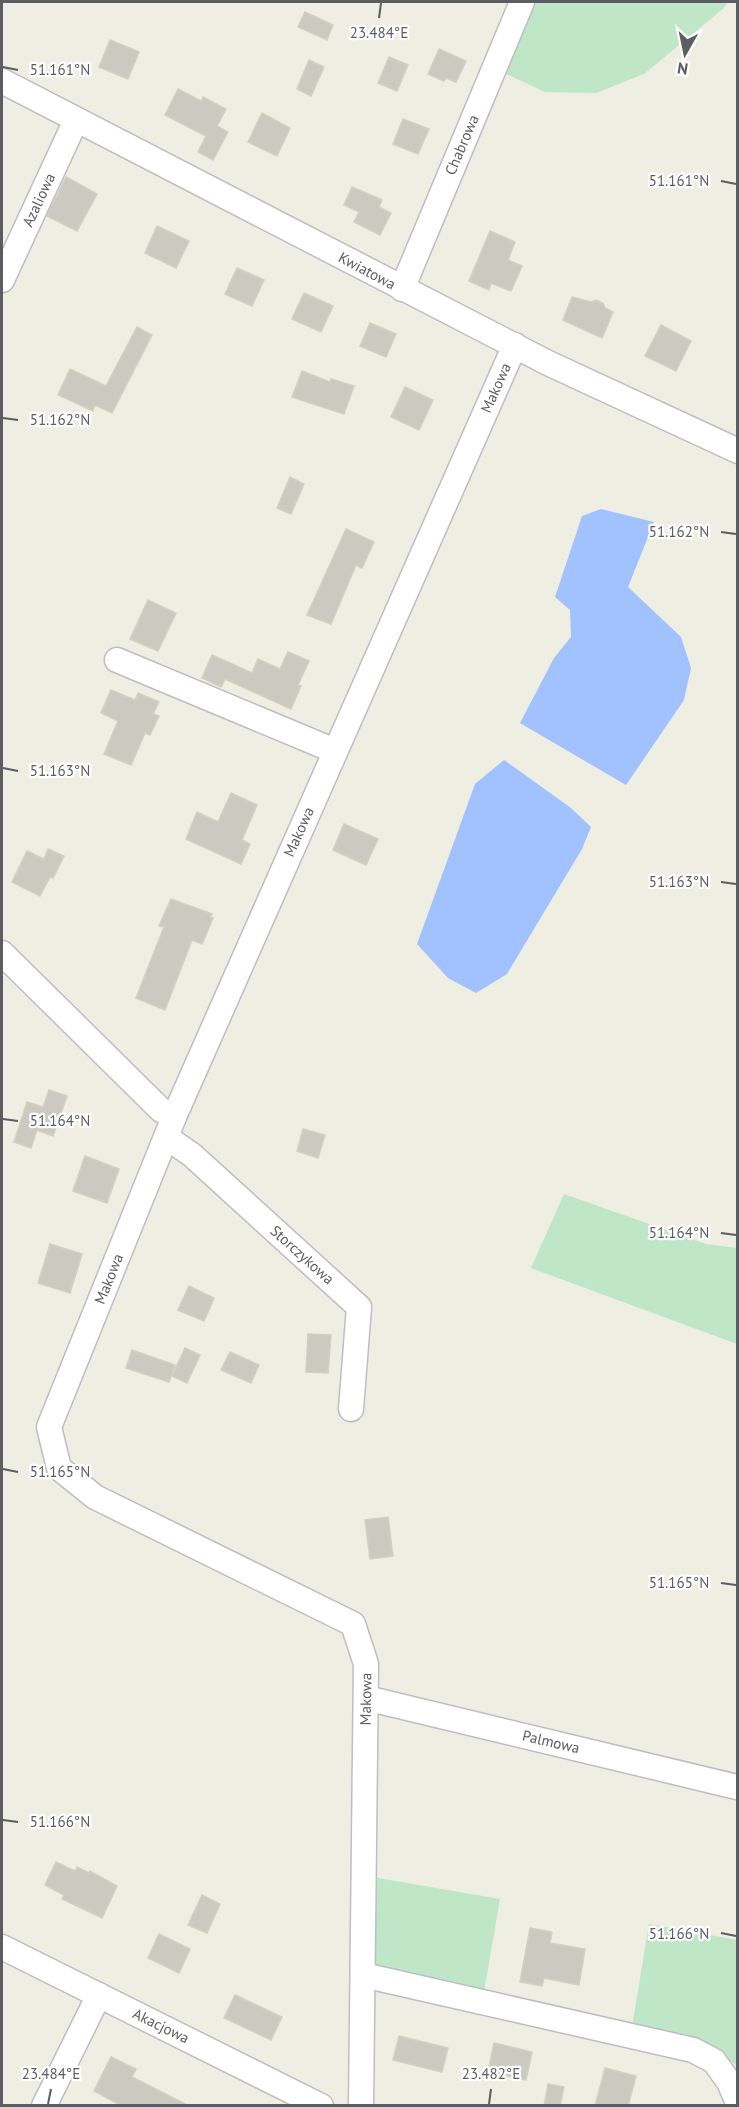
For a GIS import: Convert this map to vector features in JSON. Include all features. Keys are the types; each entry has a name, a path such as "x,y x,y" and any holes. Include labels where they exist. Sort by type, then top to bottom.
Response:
{"street":[{"name":"Chabrowa","path":"402,289 522,2"},
{"name":"Kwiatowa","path":"2,81 548,363 738,451"},
{"name":"Azaliowa","path":"2,280 76,120"},
{"name":"Makowa","path":"362,2106 366,1664 353,1624 94,1497 59,1468 49,1427 170,1127 515,345"},
{"path":"117,660 335,751"},
{"name":"Storczykowa","path":"2,953 161,1110 170,1127 192,1155 358,1307 351,1409"},
{"name":"Palmowa","path":"366,1698 737,1787"},
{"name":"Akacjowa","path":"2,1947 321,2106"},
{"path":"363,1975 693,2050 714,2061 729,2082 738,2103"},
{"path":"44,2106 99,1995"}],"green space":[{"path":"534,2 728,2 724,8 644,74 596,93 545,92 504,73"},
{"path":"564,1194 706,1244 737,1248 737,1344 531,1268"},
{"path":"372,1877 500,1899 484,1992 373,1967"},
{"path":"649,1924 737,1940 737,2066 710,2045 632,2027"}],"water":[{"path":"601,509 654,522 628,587 681,637 691,668 684,700 626,785 520,723 554,658 571,637 570,610 555,597 582,516"},
{"path":"504,760 571,808 591,827 582,849 507,974 476,993 448,978 417,944 475,784"}],"building":[{"path":"305,12 333,25 327,40 298,27"},
{"path":"110,40 139,52 128,79 99,67"},
{"path":"439,49 466,61 456,82 446,78 444,81 428,74"},
{"path":"389,57 408,65 397,91 378,83"},
{"path":"309,60 324,67 311,96 297,89"},
{"path":"178,89 201,101 203,97 226,109 217,126 228,132 213,160 198,152 206,136 165,115"},
{"path":"262,113 290,128 277,156 248,142"},
{"path":"403,119 429,129 418,154 393,144"},
{"path":"66,177 97,194 77,231 47,216"},
{"path":"352,187 382,200 379,207 391,213 380,235 354,222 359,212 344,205"},
{"path":"157,226 189,241 176,268 145,253"},
{"path":"490,231 515,242 508,260 522,266 511,291 491,283 489,290 469,281"},
{"path":"237,268 264,280 252,306 225,294"},
{"path":"304,293 333,306 321,332 292,319"},
{"path":"572,297 591,302 596,300 613,312 602,338 563,320"},
{"path":"370,323 396,334 386,357 360,346"},
{"path":"661,325 691,341 676,371 645,356"},
{"path":"137,327 152,335 112,413 95,405 93,411 58,395 70,369 106,386"},
{"path":"302,371 330,382 331,379 354,386 344,414 292,397"},
{"path":"405,387 433,400 419,430 391,417"},
{"path":"290,477 304,484 291,514 277,508"},
{"path":"346,529 374,542 362,568 356,565 331,624 307,615"},
{"path":"148,600 176,613 158,651 130,639"},
{"path":"288,652 309,661 298,685 301,686 291,709 225,679 221,687 202,678 212,655 252,673 258,659 280,669"},
{"path":"111,690 135,700 138,693 159,702 153,714 159,716 150,735 145,733 131,765 104,754 118,721 101,713"},
{"path":"231,793 257,805 242,840 250,844 241,864 186,839 197,812 218,822"},
{"path":"344,824 378,839 366,865 333,850"},
{"path":"48,849 64,856 53,878 50,877 40,896 12,882 27,851 44,859"},
{"path":"171,899 212,914 210,917 213,918 202,944 192,940 165,1010 136,998 164,927 159,926"},
{"path":"49,1090 67,1096 53,1136 37,1130 31,1148 14,1142 27,1102 43,1107"},
{"path":"303,1129 325,1135 318,1158 297,1151"},
{"path":"85,1156 119,1169 107,1203 73,1191"},
{"path":"50,1244 82,1254 70,1293 38,1283"},
{"path":"189,1286 214,1298 204,1321 178,1310"},
{"path":"308,1334 331,1335 328,1373 306,1372"},
{"path":"185,1348 200,1355 187,1383 172,1376"},
{"path":"132,1350 175,1365 169,1382 126,1368"},
{"path":"230,1352 259,1365 251,1383 221,1370"},
{"path":"388,1517 393,1556 370,1559 365,1520"},
{"path":"56,1862 75,1871 77,1867 89,1873 90,1871 117,1886 102,1918 62,1899 64,1895 45,1885"},
{"path":"202,1895 220,1904 207,1933 188,1925"},
{"path":"530,1928 552,1932 550,1943 585,1949 579,1985 544,1978 542,1986 520,1982"},
{"path":"159,1934 190,1949 179,1973 148,1958"},
{"path":"235,1995 282,2017 271,2040 224,2018"},
{"path":"399,2036 448,2048 442,2072 393,2060"},
{"path":"494,2043 532,2052 526,2080 488,2072"},
{"path":"111,2057 136,2069 132,2077 189,2106 122,2106 94,2091"},
{"path":"605,2068 636,2076 628,2106 595,2106"},
{"path":"548,2084 564,2087 560,2106 544,2106"}]}
